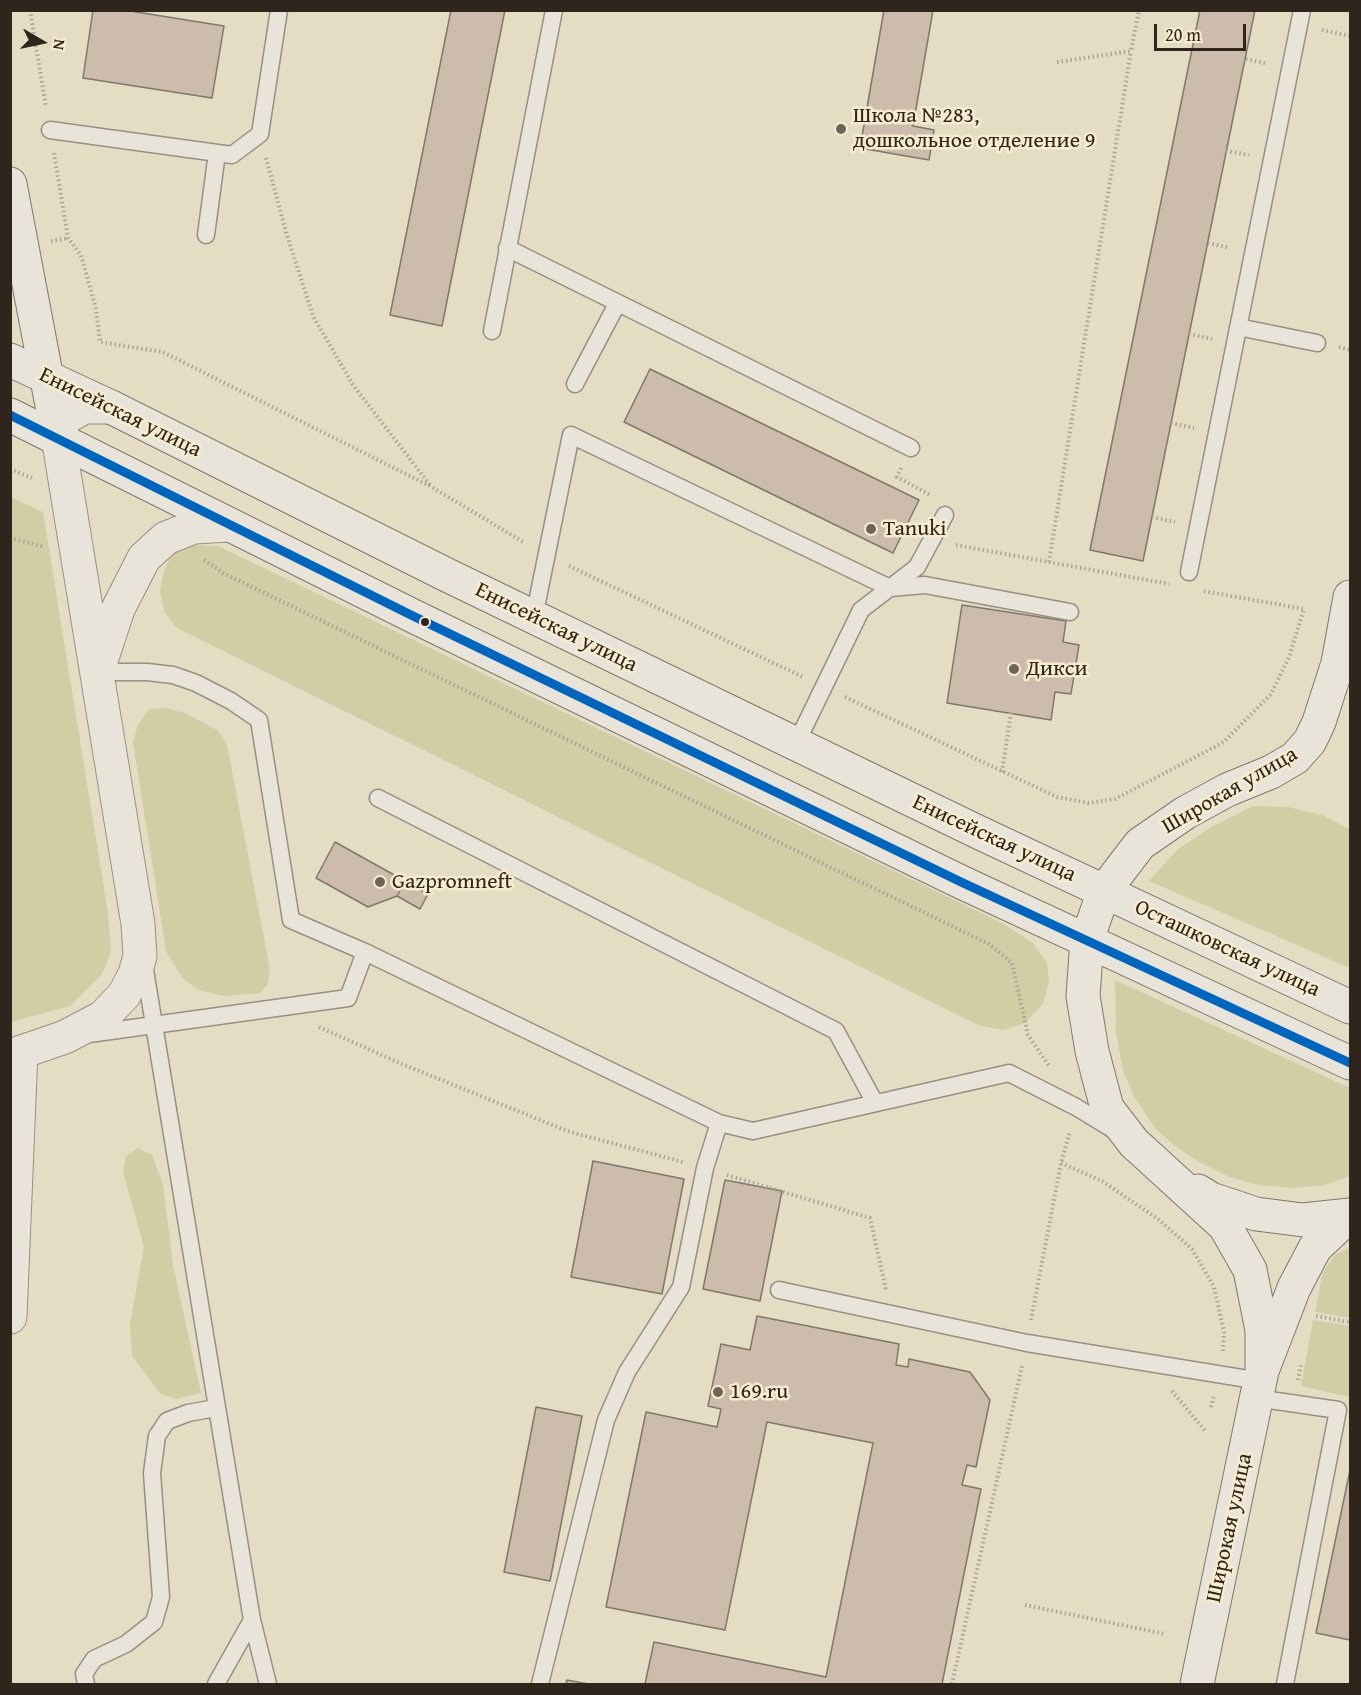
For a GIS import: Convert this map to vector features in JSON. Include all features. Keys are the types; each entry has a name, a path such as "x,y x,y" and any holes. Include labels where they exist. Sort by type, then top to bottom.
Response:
{"main road":[{"path":"10,184 58,437 98,672 138,924 140,956 135,975 124,995 103,1017 65,1037 16,1054 10,1317"},
{"name":"Енисейская улица","path":"10,360 111,407 433,568 1104,891"},
{"path":"58,437 65,418 84,407 111,407"},
{"path":"10,415 411,615 999,901 1088,940 1350,1063"},
{"path":"98,672 118,609 144,558 166,538 194,527 229,525"},
{"path":"411,615 398,603 395,589 399,576 406,569 419,565 433,568"},
{"name":"Широкая улица","path":"1167,1174 1134,1143 1107,1108 1092,1051 1083,996 1088,940 1104,891 1140,844 1185,813 1295,758 1310,741 1319,722 1338,663 1350,597"},
{"name":"Осташковская улица","path":"1104,891 1350,1006"},
{"path":"1167,1174 1211,1199 1256,1214 1303,1220 1350,1215"},
{"path":"1167,1174 1225,1226 1250,1270 1262,1330 1259,1384"},
{"path":"1259,1384 1294,1287 1315,1248 1350,1215"},
{"name":"Широкая улица","path":"1197,1684 1259,1384"}],"lane":[{"path":"50,130 232,155 260,134 279,10"},
{"path":"492,331 554,10"},
{"path":"1189,572 1302,10"},
{"path":"206,235 217,153"},
{"path":"507,248 911,448"},
{"path":"575,384 617,304"},
{"path":"1238,327 1317,343"},
{"path":"534,617 571,435 890,588 925,585 1070,612"},
{"path":"796,744 861,610 917,567 945,515"},
{"name":"Широкая улица","path":"1319,722 1350,670"},
{"path":"98,672 147,672 172,675 196,682 259,720 291,920 365,952 719,1123 753,1131 1009,1072 1077,1107 1134,1143"},
{"path":"378,798 836,1032 875,1103"},
{"path":"138,924 252,1620 268,1684"},
{"path":"65,1037 348,998 365,952"},
{"path":"540,1684 606,1420 627,1372 681,1287 705,1168 719,1123"},
{"path":"779,1290 1027,1343 1220,1374 1259,1384 1338,1410 1285,1684"},
{"path":"86,1684 84,1674 94,1659 126,1644 154,1623 161,1597 152,1473 157,1436 167,1421 188,1413 216,1408"},
{"path":"216,1684 252,1620"}],"path":[{"path":"30,10 68,238 81,255 96,309 100,342 163,352 430,486 546,555 1057,798 1089,803 1115,799 1224,742 1271,694 1289,657 1304,609 1198,590"},
{"path":"1049,562 1139,10"},
{"path":"1057,62 1131,51"},
{"path":"260,134 286,232 312,316 353,385 430,486"},
{"path":"50,241 68,238"},
{"path":"911,448 897,477 950,505 945,515"},
{"path":"10,537 55,549"},
{"path":"932,541 1175,585"},
{"path":"223,573 989,944 1012,963 1028,1035 1077,1107 1061,1163 1027,1343 951,1684"},
{"path":"1002,772 1011,713"},
{"path":"318,1026 402,1064 567,1131 705,1168 870,1218 892,1314"},
{"path":"1061,1163 1102,1181 1158,1220 1192,1249 1214,1287 1224,1332 1220,1374 1212,1407"},
{"path":"1311,1315 1350,1322"},
{"path":"1149,1363 1206,1432"},
{"path":"1025,1605 1165,1634"}],"shaded area":[{"path":"10,497 43,512 108,913 111,949 101,975 70,1006 11,1022"},
{"path":"194,545 218,546 1000,922 1033,943 1047,963 1049,981 1043,1004 1025,1023 1003,1030 978,1025 177,628 164,612 160,591 164,570 173,553"},
{"path":"166,708 185,713 217,730 228,750 270,970 268,984 260,993 225,996 201,991 182,978 166,951 133,742 138,725 149,709"},
{"path":"1253,806 1288,807 1325,816 1350,830 1350,968 1149,881 1177,850 1211,827"},
{"path":"1115,980 1350,1088 1350,1176 1325,1185 1294,1188 1259,1185 1229,1177 1176,1147 1155,1128 1135,1098 1123,1071 1116,1033"},
{"path":"138,1148 152,1155 163,1184 173,1265 201,1393 176,1399 161,1394 132,1356 130,1324 144,1247 123,1172 126,1156"},
{"path":"1350,1248 1350,1318 1315,1312 1323,1272 1336,1254"},
{"path":"1313,1320 1350,1326 1350,1397 1301,1386"}],"building":[{"path":"93,10 124,10 224,26 212,98 83,78"},
{"path":"451,10 505,10 442,326 390,315"},
{"path":"884,10 933,10 913,126 934,130 929,160 860,148"},
{"path":"1200,10 1255,10 1143,561 1090,550"},
{"path":"650,369 919,500 893,553 624,422"},
{"name":"Дикси","path":"962,605 1066,621 1063,642 1079,645 1071,694 1055,692 1051,720 947,703"},
{"path":"335,842 405,881 397,896 368,907 316,878"},
{"path":"405,881 428,894 420,909 397,896"},
{"path":"593,1161 684,1179 662,1294 571,1277"},
{"path":"725,1180 782,1191 760,1301 703,1289"},
{"path":"757,1316 899,1344 896,1365 908,1367 909,1359 970,1372 990,1400 976,1467 967,1465 962,1485 981,1489 942,1684 645,1684 654,1642 826,1677 873,1443 767,1422 725,1630 606,1607 646,1412 717,1427 721,1409 708,1406 721,1344 750,1350"},
{"path":"536,1407 582,1416 550,1581 504,1572"},
{"path":"1350,1470 1350,1640 1316,1633"},
{"path":"567,1680 588,1684 566,1684"}],"transit line":[{"path":"10,415 411,615 961,882 1350,1063"}],"place":[{"name":"Школа №283, дошкольное отделение 9","path":"841,129"},
{"name":"Tanuki","path":"871,529"},
{"name":"Дикси","path":"1014,669"},
{"name":"Gazpromneft","path":"380,882"},
{"name":"169.ru","path":"718,1392"}]}
